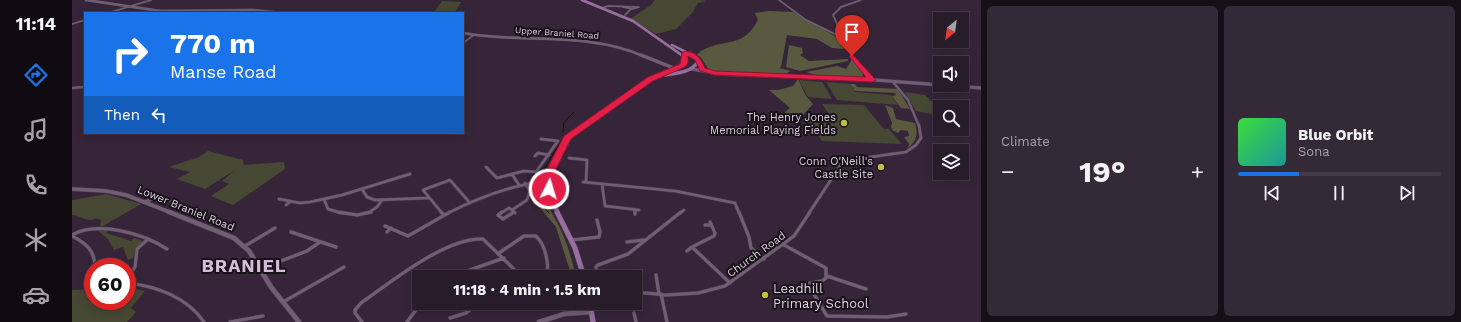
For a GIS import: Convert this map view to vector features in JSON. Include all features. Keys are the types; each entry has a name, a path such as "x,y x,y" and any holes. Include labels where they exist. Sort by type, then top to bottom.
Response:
{"main road":[{"path":"582,0 633,21 680,53 684,58"},
{"path":"656,77 691,70 698,62 698,59 691,53 661,40"},
{"path":"582,270 572,240 551,198 549,181 552,165 567,138 583,125 656,77 685,63 684,54 691,53"},
{"path":"677,68 684,71 691,70"},
{"path":"591,312 593,322"}],"street":[{"path":"86,0 126,7 171,12 240,10 267,12"},
{"path":"111,12 151,0"},
{"path":"779,0 789,8 829,32 837,35 860,67 872,80"},
{"path":"837,35 838,28 833,13 846,5 861,0"},
{"path":"602,8 608,6 639,7 631,9 623,7"},
{"path":"626,15 631,9"},
{"path":"72,24 84,20"},
{"name":"Upper Braniel Road","path":"464,33 474,35 564,39 611,44 628,49 653,62 677,68"},
{"path":"464,43 474,35"},
{"path":"698,62 702,69 714,73"},
{"path":"691,70 714,73 872,80 981,88"},
{"name":"Church Road","path":"642,293 660,294 708,292 730,283 784,245 798,232 842,163 850,160 906,152 919,141 920,133 911,104 893,82"},
{"path":"72,88 84,87"},
{"path":"486,167 497,178 524,171 536,172 558,141 541,139"},
{"path":"535,156 538,153 549,155"},
{"path":"569,158 578,157 588,161 584,182 675,191 735,203 752,248 764,259"},
{"path":"279,198 305,203 362,189 410,174"},
{"path":"512,174 519,185"},
{"path":"444,215 428,198 424,190 426,188 450,180 470,203"},
{"path":"385,226 408,236 444,215 470,203 525,183 549,181"},
{"path":"512,210 514,213 503,219 498,215 509,208 512,210 529,198 530,189 525,183"},
{"path":"602,184 605,206 637,210 635,214"},
{"name":"Lower Braniel Road","path":"72,189 112,192 144,202 220,231 234,238 244,246 271,287 300,322"},
{"path":"362,189 368,198 382,200 394,199 414,201 428,198"},
{"path":"144,202 152,197 158,196 181,204"},
{"path":"324,199 328,209 352,216 370,212 378,206 382,200"},
{"path":"286,205 291,201"},
{"path":"597,270 597,265 624,256 684,210"},
{"path":"572,240 599,237 600,232 597,220"},
{"path":"687,251 714,236 715,232 711,224 705,225"},
{"path":"94,258 90,247 72,235 80,230 101,228 158,243 166,249"},
{"path":"244,246 275,228"},
{"path":"387,232 391,228"},
{"path":"291,232 336,247"},
{"path":"499,253 528,234 536,234 540,238 548,266 547,270"},
{"path":"362,322 355,313 355,310 361,303 441,250 478,238 483,239 515,270"},
{"path":"136,258 137,249 147,240"},
{"path":"627,242 644,240"},
{"path":"260,269 307,251 320,242"},
{"path":"784,245 800,256 824,265 827,276"},
{"path":"692,248 730,283"},
{"path":"470,270 504,258"},
{"path":"283,302 344,267"},
{"path":"656,275 667,322"},
{"path":"827,276 852,283 866,289"},
{"path":"827,276 822,281 810,283 809,286 830,320"},
{"path":"136,285 150,287 188,304 198,312 204,322"},
{"path":"407,322 416,310"},
{"path":"450,318 466,313 470,310"},
{"path":"539,322 572,313 591,312"},
{"path":"634,313 636,322"},
{"path":"827,316 887,318 906,314"},
{"path":"230,322 263,316"}],"green space":[{"path":"655,0 707,1 698,3 692,13 676,29 656,34 630,19 651,5"},
{"path":"442,1 461,2 455,12 434,12"},
{"path":"769,11 794,12 835,36 844,49 832,48 817,39 787,35 781,67 779,68 791,71 783,75 714,72 708,68 702,59 697,55 701,51 710,47 732,42 746,36 758,20 755,13"},
{"path":"789,45 802,48 803,53 800,55 809,61 848,59 848,61 800,71 786,67"},
{"path":"852,59 863,73 862,78 821,77 806,72 837,66 846,69"},
{"path":"798,79 806,96 813,104 802,116 789,121 785,112 790,108 769,90 778,90 793,86"},
{"path":"799,80 822,82 832,99 808,97"},
{"path":"826,82 850,84 855,92 891,95 898,105 837,100"},
{"path":"850,84 855,84 857,87 898,89 910,109 901,108 892,96 896,95 895,93 855,91"},
{"path":"905,92 925,95 933,102 933,115 916,111"},
{"name":"The Henry Jones Memorial Playing Fields","path":"822,104 864,105 884,129 889,129 902,144 822,141 805,116 831,117"},
{"path":"885,105 893,108 896,119 915,123 916,137 908,148 909,144 904,137 909,136 908,131 901,130 898,133 892,130 892,123"},
{"path":"208,151 243,160 244,165 284,162 285,169 233,205 211,196 229,184 222,181 235,170 205,189 177,179 190,172 169,167 199,157"},
{"path":"535,190 544,191 548,205 567,245 574,270 570,270 556,227 535,202"},
{"path":"106,194 141,204 103,226 100,226 101,220 99,219 89,220 72,215 72,200"},
{"path":"96,229 108,231 106,233 131,241 134,238 141,240 142,242 135,249 133,258 127,258 123,247 114,250 108,239"},
{"path":"84,289 84,310 134,310 136,312 127,322 72,322 72,290"},
{"path":"136,289 145,291 136,302"}],"waterway":[{"path":"563,132 564,122 574,112"},
{"path":"541,174 562,140"},
{"path":"542,205 549,213"}],"place":[{"name":"The Henry Jones Memorial Playing Fields","path":"844,123"},
{"name":"Conn O'Neill's Castle Site","path":"881,167"},
{"name":"Leadhill Primary School","path":"765,295"}],"district":[{"name":"BRANIEL","path":"244,266"}],"route":[{"path":"549,189 549,173 567,138 583,125 651,79 682,66 685,63 685,53 693,54 698,59 702,69 714,73 872,80 867,76 852,56"}]}
